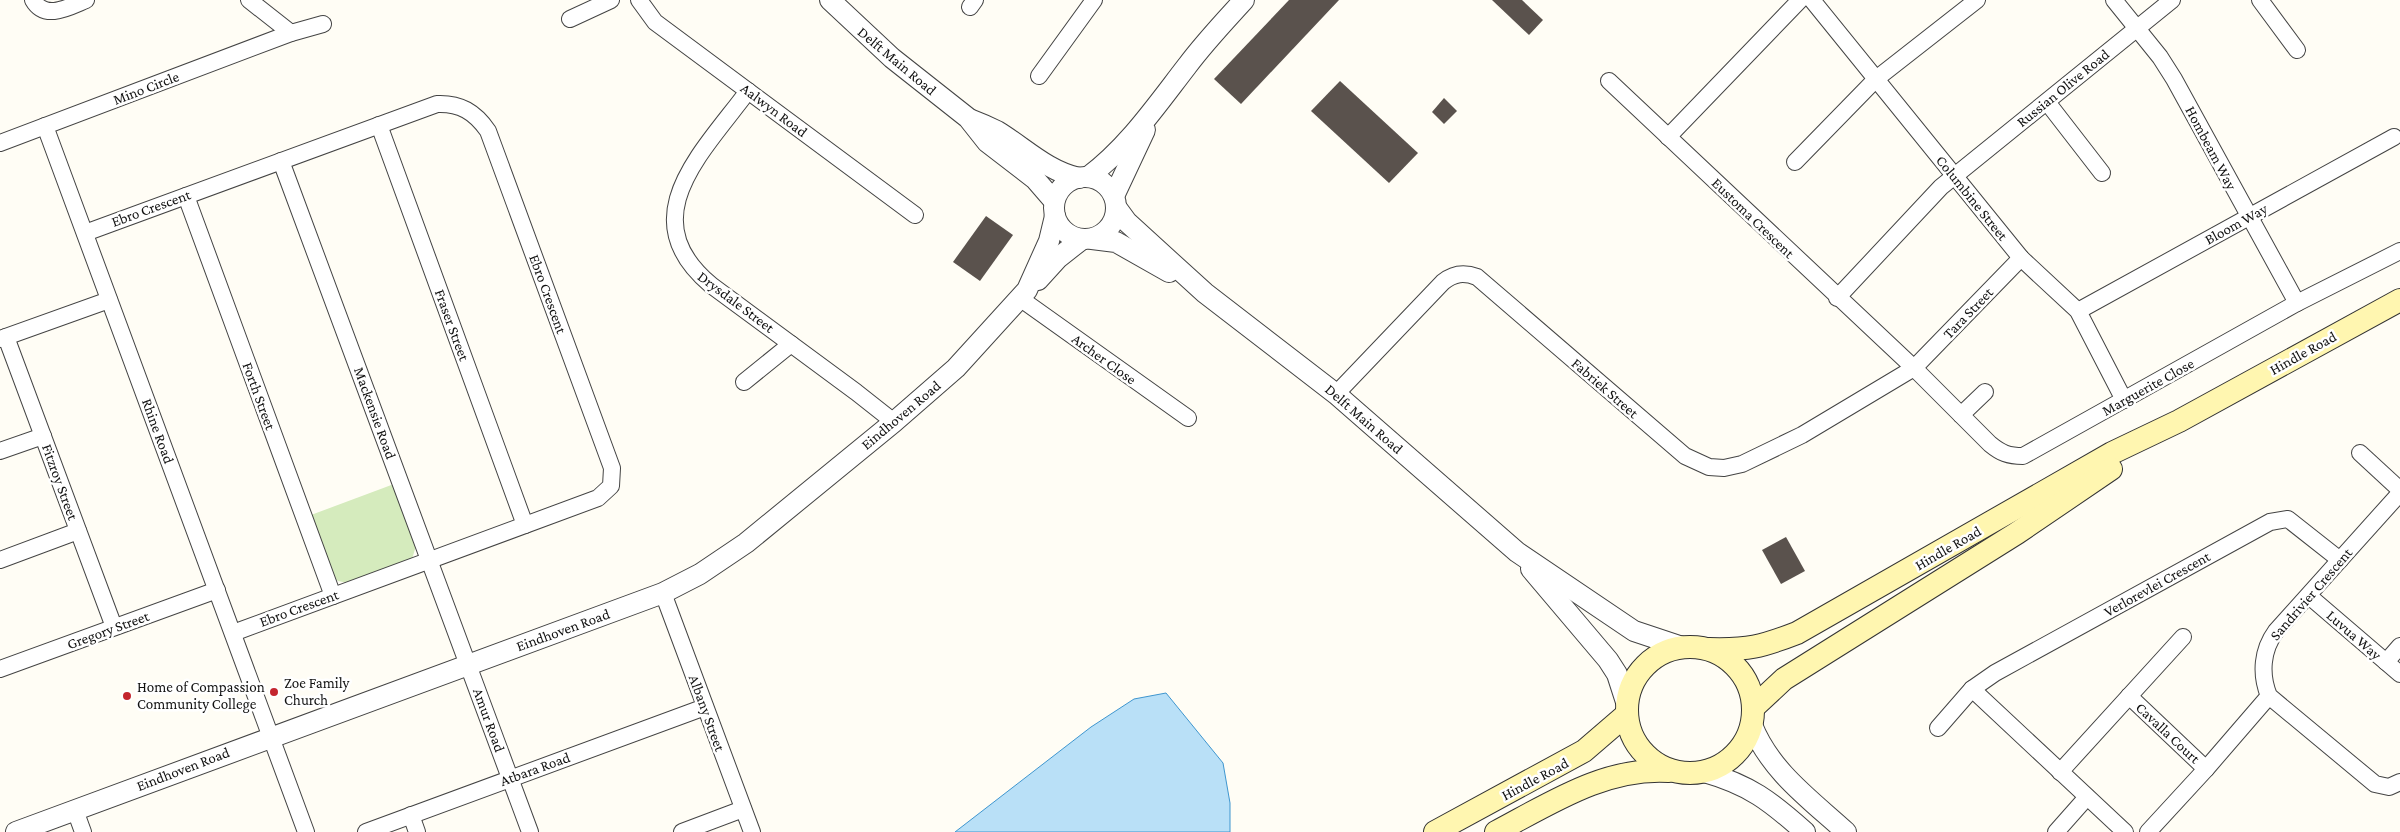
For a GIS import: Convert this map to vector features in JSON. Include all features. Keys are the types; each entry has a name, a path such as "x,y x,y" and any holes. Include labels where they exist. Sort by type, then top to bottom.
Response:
{"main road":[{"name":"Hindle Road","path":"1710,649 1745,650 1766,645 1797,633 2112,453 2179,421 2400,300"},
{"name":"Hindle Road","path":"1753,716 1784,679 2017,533 2179,421"},
{"path":"1682,647 1710,649 1727,658 1741,671 1750,688 1753,716 1746,741 1735,755 1720,766 1704,772 1675,772 1664,768 1645,755 1632,736 1627,709 1631,688 1639,673 1651,660 1666,651 1682,647"},
{"name":"Hindle Road","path":"1435,832 1584,752 1627,709"},
{"name":"Hindle Road","path":"1496,832 1586,786 1604,779 1640,771 1675,772"}],"street":[{"path":"33,0 39,8 52,12 60,11 86,0"},
{"path":"248,0 291,33"},
{"path":"570,19 611,0"},
{"name":"Aalwyn Road","path":"639,0 655,22 915,215"},
{"name":"Delft Main Road","path":"830,0 892,58 968,118 987,142 1047,190 1055,209"},
{"path":"1039,76 1094,0"},
{"path":"1155,110 1115,201 1115,218 1110,227 1102,235 1086,239 1064,232 1055,209 1063,186 1084,178 1104,165 1155,110 1202,46 1244,0"},
{"path":"1668,136 1800,0"},
{"name":"Columbine Street","path":"1812,0 2021,258 2078,311 2124,400"},
{"path":"1795,162 1876,79 1977,0"},
{"name":"Hombeam Way","path":"2114,0 2160,57 2174,79 2248,217 2297,303"},
{"name":"Russian Olive Road","path":"1954,176 2172,0"},
{"path":"2260,0 2297,50"},
{"name":"Mino Circle","path":"0,143 291,33 323,24"},
{"name":"Eustoma Crescent","path":"1609,81 1914,368"},
{"name":"Drysdale Street","path":"748,91 694,166 679,194 674,214 674,228 682,254 695,271 894,422"},
{"path":"2047,102 2102,173"},
{"name":"Ebro Crescent","path":"85,233 437,104 446,103 465,108 482,122 488,131 612,468 613,480 603,495 233,633"},
{"name":"Delft Main Road","path":"968,118 996,130 1046,166 1064,175 1084,178"},
{"name":"Fraser Street","path":"378,125 525,525"},
{"name":"Rhine Road","path":"45,126 306,832"},
{"name":"Bloom Way","path":"2078,311 2394,137"},
{"name":"Mackensie Road","path":"281,161 468,664"},
{"path":"1838,298 1954,176"},
{"path":"1084,178 1099,180 1108,187 1115,201"},
{"name":"Forth Street","path":"186,196 333,596"},
{"name":"Delft Main Road","path":"1115,201 1127,222 1205,293 1336,394 1516,552 1634,631 1682,647"},
{"name":"Eindhoven Road","path":"1024,294 1049,241 1055,209"},
{"name":"Delft Main Road","path":"1086,239 1116,242 1205,293"},
{"name":"Eindhoven Road","path":"16,832 663,593 700,574 738,549 894,422 956,368 1058,258 1086,239"},
{"name":"Marguerite Close","path":"1914,368 2001,453 2011,456 2023,456 2297,303 2400,250"},
{"name":"Tara Street","path":"1914,368 2021,258"},
{"name":"Fabriek Street","path":"1336,394 1438,286 1448,278 1460,273 1477,277 1685,456 1709,467 1724,468 1742,464 1802,435 1914,368"},
{"name":"Archer Close","path":"1024,294 1188,418"},
{"path":"3,338 109,300"},
{"name":"Fitzroy Street","path":"3,338 43,436 114,627"},
{"path":"744,382 791,344"},
{"path":"1961,415 1985,392"},
{"path":"0,452 43,436"},
{"name":"Sandrivier Crescent","path":"2269,696 2265,686 2264,672 2266,647 2276,631 2400,491 2360,453"},
{"name":"Verlorevlei Crescent","path":"1938,728 1972,689 1995,673 2270,522 2280,518 2288,519 2340,560"},
{"path":"0,560 78,531"},
{"name":"Delft Main Road","path":"1516,552 1608,660 1616,674 1627,709"},
{"name":"Gregory Street","path":"0,669 217,590"},
{"name":"Albany Street","path":"663,593 752,832"},
{"name":"Luvua Way","path":"2309,596 2400,674"},
{"name":"Cavalla Court","path":"2060,772 2183,637"},
{"path":"2386,662 2400,646"},
{"name":"Amur Road","path":"468,664 530,832"},
{"path":"1972,689 2125,832"},
{"name":"Cavalla Court","path":"2129,696 2206,769"},
{"path":"2148,832 2269,696 2376,784 2389,787 2400,782"},
{"name":"Atbara Road","path":"366,832 705,706"},
{"path":"1753,716 1764,751 1783,775 1846,832"},
{"path":"1704,772 1751,789 1777,807 1805,832"},
{"path":"2056,832 2087,797"},
{"path":"682,832 743,809"},
{"path":"75,810 83,832"},
{"path":"411,815 418,832"}],"green space":[{"path":"394,484 416,546 412,559 348,583 338,581 334,578 311,515"}],"water":[{"path":"1166,693 1223,763 1230,803 1230,832 955,832 1091,727 1134,699"}],"building":[{"path":"1289,0 1339,0 1241,104 1214,79"},
{"path":"1492,0 1522,0 1543,20 1529,35"},
{"path":"1340,81 1418,153 1389,183 1311,111"},
{"path":"1444,98 1457,111 1444,124 1432,112"},
{"path":"986,216 1013,235 980,281 953,262"},
{"path":"1786,537 1805,571 1781,584 1762,550"}],"place":[{"name":"Zoe Family Church","path":"274,692"},
{"name":"Home of Compassion Community College","path":"127,696"}]}
